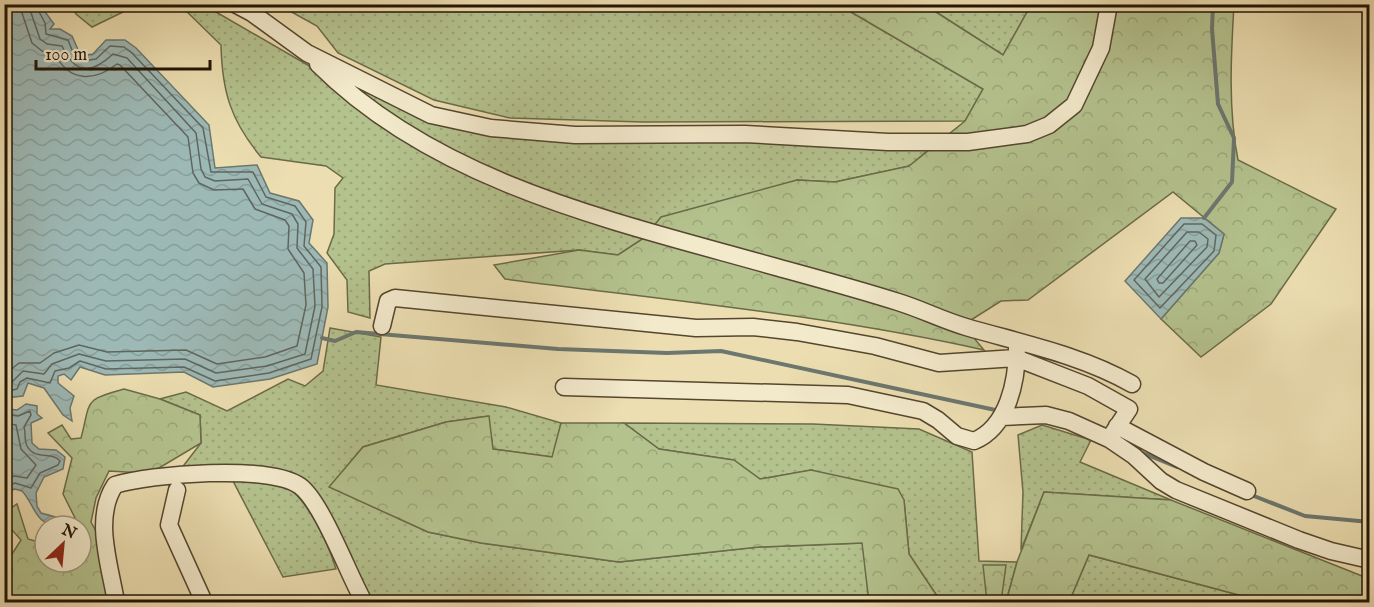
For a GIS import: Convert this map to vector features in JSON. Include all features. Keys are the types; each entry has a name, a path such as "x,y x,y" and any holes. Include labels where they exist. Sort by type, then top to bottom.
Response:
{"street":[{"path":"235,4 252,13 307,52 369,108 413,138 469,167 544,197 899,302 1015,350 1129,409 1113,432"},
{"path":"307,52 431,115 491,128 575,135 745,134 888,142 968,142 1027,134 1049,125 1074,105 1101,48 1109,4"},
{"path":"382,326 388,302 395,298 696,328 753,327 798,332 875,346 939,363 1015,350 1082,361 1132,384"},
{"path":"564,387 848,395 922,411 939,420 957,436 970,442 980,439 992,430 1002,417 1012,383 1015,350"},
{"path":"1002,417 1046,415 1113,432 1247,491"},
{"path":"1113,432 1161,481 1176,490 1299,540 1331,551 1370,560"},
{"path":"116,603 104,524 105,500 115,485 131,480 176,483 258,474 283,478 301,486 338,546 364,603"},
{"path":"176,483 170,525 204,603"}],"green space":[{"path":"72,5 204,5 318,71 425,118 496,137 582,142 751,140 929,149 910,166 835,182 797,180 644,238 618,255 579,250 385,264 369,271 370,318 348,312 347,280 327,253 334,234 335,188 343,178 326,166 261,157 242,131 230,105 223,77 221,45 181,6 125,11 92,27 76,14"},
{"path":"279,5 839,5 983,89 965,121 643,122 510,118 434,100 338,53 317,26"},
{"path":"839,5 925,5 1003,55 1031,5 1234,5 1231,63 1232,102 1238,160 1336,209 1271,304 1201,357 1161,319 1219,253 1224,234 1173,192 1028,300 1001,301 963,325 984,350 806,318 505,279 494,265 579,250 618,255 644,238 661,217 797,180 835,182 909,166 965,121 983,89"},
{"path":"925,5 1031,5 1003,55"},
{"path":"330,328 381,337 376,385 506,407 561,423 553,457 493,449 488,416 446,422 363,447 330,487 428,532 481,543 619,562 759,547 863,543 869,602 367,602 300,481 181,469 201,443 200,415 160,399 186,392 227,411 288,379 305,386 323,371"},
{"path":"124,389 160,399 200,415 201,443 159,468 143,473 109,471 96,498 93,514 73,514 63,494 72,458 48,433 62,425 71,439 81,438 88,409 95,399"},
{"path":"489,416 493,449 552,457 561,423 624,423 659,449 734,460 760,479 811,470 898,489 904,500 909,554 941,602 869,602 862,543 759,547 619,562 481,543 428,532 329,487 363,447 446,422"},
{"path":"624,423 813,424 919,429 972,452 979,561 1017,562 1006,602 941,602 909,554 904,500 812,470 760,479 733,460 659,449"},
{"path":"1042,425 1091,440 1080,462 1171,500 1044,492 1021,550 1023,492 1018,435"},
{"path":"233,481 269,482 289,489 307,508 315,521 336,569 283,577"},
{"path":"1044,492 1171,500 1362,576 1369,576 1369,602 1265,602 1089,555 1069,602 1006,602 1017,562"},
{"path":"17,504 28,539 33,540 33,574 93,574 93,526 104,546 112,602 5,602 9,594 12,569 5,565 21,540 5,522 5,512"},
{"path":"1089,555 1265,602 1069,602"},
{"path":"983,565 1006,565 1001,602 987,602"}],"water":[{"path":"5,4 40,5 54,24 50,29 60,29 72,36 79,52 86,55 93,54 106,40 125,40 136,48 209,125 215,168 257,165 270,193 299,201 313,220 309,243 327,263 328,307 317,364 270,379 213,387 184,372 105,375 80,367 71,380 64,374 58,376 58,383 74,396 70,408 72,421 63,415 44,388 28,383 23,396 5,398"},
{"path":"1181,218 1204,218 1224,234 1219,253 1161,319 1125,281"},
{"path":"5,398 8,409 17,410 26,404 37,406 37,414 42,418 31,423 32,443 39,449 56,450 65,457 63,469 44,477 36,493 37,506 41,513 45,514 37,514 22,491 15,489 5,493"}],"waterway":[{"path":"1204,218 1232,182 1234,138 1218,104 1212,29 1213,4"},
{"path":"322,338 335,341 356,332 558,349 667,353 721,351 1000,411"},
{"path":"1140,452 1177,467"},
{"path":"1249,494 1305,516 1370,522"}]}
